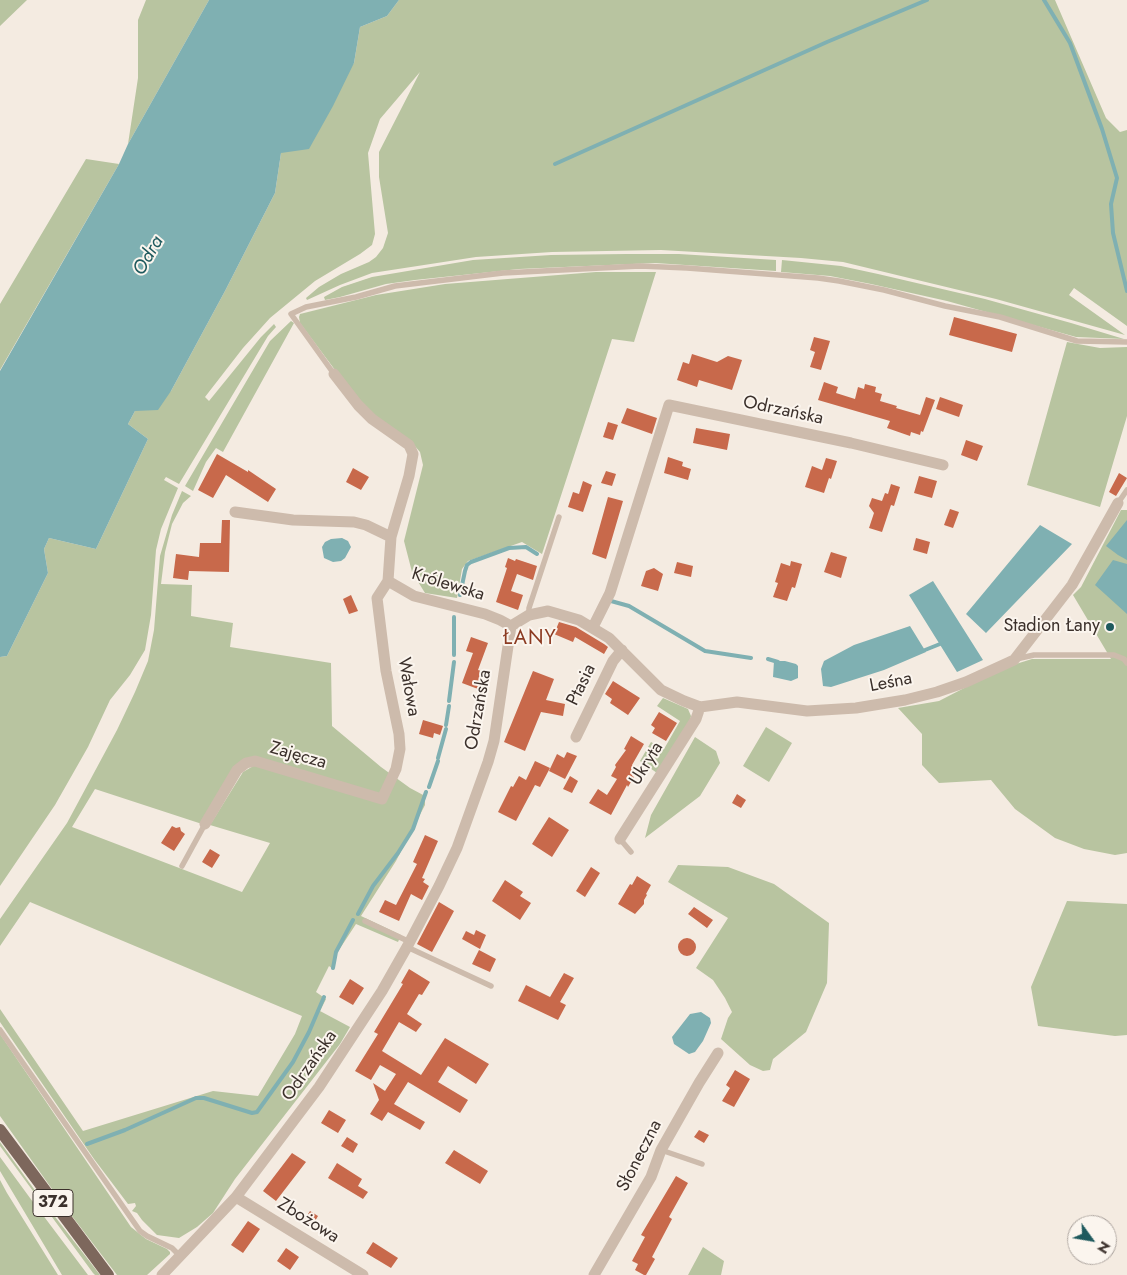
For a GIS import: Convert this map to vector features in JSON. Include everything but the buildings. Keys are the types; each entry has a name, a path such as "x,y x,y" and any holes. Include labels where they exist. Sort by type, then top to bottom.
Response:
{"main road":[{"name":"372","path":"0,1130 108,1275"}],"street":[{"name":"Królewska","path":"334,374 358,404 372,418 409,445 413,454 409,476 391,538 388,581 414,596 485,614 511,626"},
{"name":"Odrzańska","path":"593,627 610,593 669,405 851,443 943,465"},
{"name":"Leśna","path":"593,627 622,650 661,690 700,707 737,702 807,711 856,708 905,700 966,682 1014,660 1075,579 1122,503"},
{"path":"235,512 293,520 354,522 366,525 391,538"},
{"name":"Wałowa","path":"382,799 396,769 400,750 399,734 386,671 377,598 388,581"},
{"path":"511,626 529,615 548,611 579,620 593,627"},
{"name":"Odrzańska","path":"162,1275 236,1197 319,1087 382,991 408,944 457,848 488,762 494,741 511,626"},
{"name":"Ptasia","path":"576,736 613,661 622,650"},
{"name":"Ukryta","path":"620,839 696,719 700,707"},
{"name":"Zajęcza","path":"206,824 237,770 246,763 255,761 382,799"},
{"name":"Słoneczna","path":"594,1275 651,1176 661,1150 718,1053"},
{"name":"Zbożowa","path":"236,1197 363,1275"}],"lane":[{"path":"334,374 290,314 306,306 356,297 395,286 503,273 640,266 687,268 839,281 1000,317 1077,341 1127,342"},
{"name":"Leśna","path":"1122,503 1127,490"},
{"path":"529,615 528,608 559,516"},
{"path":"1014,660 1034,655 1114,655 1124,659 1127,663"},
{"path":"182,866 206,824"},
{"path":"620,839 630,852"},
{"path":"365,922 491,986"},
{"path":"0,1030 140,1231 172,1248 180,1256"},
{"path":"661,1150 702,1164"}],"green space":[{"path":"0,0 27,0 0,26"},
{"path":"146,0 209,0 128,144 138,78 138,20"},
{"path":"399,0 1055,0 1106,118 1120,132 1127,130 1127,326 1074,288 1069,295 1125,335 996,299 843,262 661,250 552,252 476,257 372,273 307,300 306,298 319,287 341,274 369,262 383,248 388,233 379,177 379,152 420,72 380,119 368,153 375,234 372,245 315,281 270,318 243,348 205,397 209,401 261,337 274,324 276,327 268,336 179,484 166,477 164,480 178,488 161,529 156,550 151,615 145,650 130,675 110,700 88,747 55,805 0,886 0,657 7,656 48,573 44,549 49,538 96,549 148,439 128,424 135,411 171,391 275,193 281,153 354,63 360,27 387,16"},
{"path":"86,159 119,164 0,370 0,304"},
{"path":"679,254 776,260 776,271 655,263 519,269 386,284 340,297 325,300 324,297 342,287 372,277 473,260 551,255"},
{"path":"782,260 841,266 878,274 985,299 1124,339 1076,337 947,301 871,284 830,276 781,272"},
{"path":"596,272 656,272 634,342 612,339 542,554 522,542 468,561 462,569 457,598 425,593 412,572 404,541 423,465 420,452 413,444 373,416 338,374 300,323 300,314 376,295 445,284"},
{"path":"291,321 294,323 223,452 216,448 206,462 193,491 185,486 270,341"},
{"path":"1067,342 1100,348 1127,347 1127,416 1100,507 1027,485"},
{"path":"182,491 191,496 183,503 172,524 165,552 161,584 192,585 191,616 233,623 230,647 331,663 332,726 381,767 410,788 425,796 425,805 396,861 361,916 401,935 398,942 356,924 337,953 334,970 329,966 316,992 326,999 320,1011 350,1027 340,1044 235,1179 213,1213 197,1227 179,1238 157,1235 137,1213 132,1211 136,1206 135,1203 128,1204 94,1159 0,1022 0,1009 83,1131 213,1091 258,1096 295,1034 302,1016 30,902 0,946 0,919 67,823 117,730 148,661 154,630 160,556 172,515","holes":["249,759 255,765 243,772 210,825 270,843 242,892 72,827 95,789 202,824"]},
{"path":"1121,510 1127,510 1127,853 1115,855 1084,849 1055,838 1015,809 991,780 939,783 922,765 922,734 898,708 939,701 1003,668 1032,659 1111,659 1073,595 1081,587"},
{"path":"663,698 688,709 691,716 690,721 657,773 640,761 651,742 664,749 680,721 657,706"},
{"path":"766,727 792,743 769,782 743,766"},
{"path":"695,737 716,751 720,763 700,796 645,838 651,815"},
{"path":"678,865 728,867 774,884 829,923 827,983 806,1032 773,1059 770,1070 763,1071 750,1065 721,1039 732,1012 713,980 696,968 728,918 668,882"},
{"path":"1067,901 1127,904 1127,1035 1115,1036 1038,1026 1031,987"},
{"path":"0,1034 131,1227 146,1239 170,1252 147,1275 117,1275 62,1203 0,1116"},
{"path":"0,1142 100,1275 93,1273 0,1146"},
{"path":"0,1157 88,1275 62,1275 0,1171"},
{"path":"0,1180 7,1193 58,1275 0,1275"},
{"path":"703,1247 724,1261 721,1275 688,1275"}],"water":[{"name":"Odra","path":"209,0 399,0 387,16 360,27 354,63 309,149 281,153 275,193 171,391 158,410 135,411 128,424 148,439 96,549 49,538 44,549 48,573 7,656 0,657 0,371 119,164 128,144"},
{"path":"1127,520 1127,560 1106,546"},
{"path":"1040,525 1072,544 986,633 966,614"},
{"path":"342,538 348,541 351,547 345,558 341,561 333,562 324,558 322,547 325,542 331,539"},
{"path":"1113,560 1127,564 1127,614 1095,585"},
{"path":"933,581 983,660 957,672 909,595"},
{"path":"910,626 926,652 884,670 831,687 823,686 821,669 824,661 854,645"},
{"path":"774,661 796,664 798,666 798,678 791,681 773,677"},
{"path":"701,1012 710,1018 711,1023 703,1041 695,1052 689,1054 674,1044 672,1037 690,1014"}],"waterway":[{"path":"555,164 827,42 927,0"},
{"path":"1044,0 1070,43 1102,129 1117,178 1111,204 1113,233 1127,291"},
{"path":"460,595 465,571 467,565 471,562 509,548 526,547 537,554"},
{"path":"611,601 629,606 705,651 751,658"},
{"path":"454,617 454,655"},
{"path":"925,650 940,644"},
{"path":"768,659 778,662"},
{"path":"449,701 454,662"},
{"path":"446,725 449,706"},
{"path":"438,758 446,729"},
{"path":"429,787 438,761"},
{"path":"358,914 373,886 398,853 413,829 426,792"},
{"path":"333,968 336,952 353,920"},
{"path":"87,1144 125,1130 196,1098 204,1098 252,1113 257,1112 293,1062 309,1032 324,997"}],"place":[{"name":"Stadion Łany","path":"1110,627"}],"district":[{"name":"ŁANY","path":"530,639"}]}
